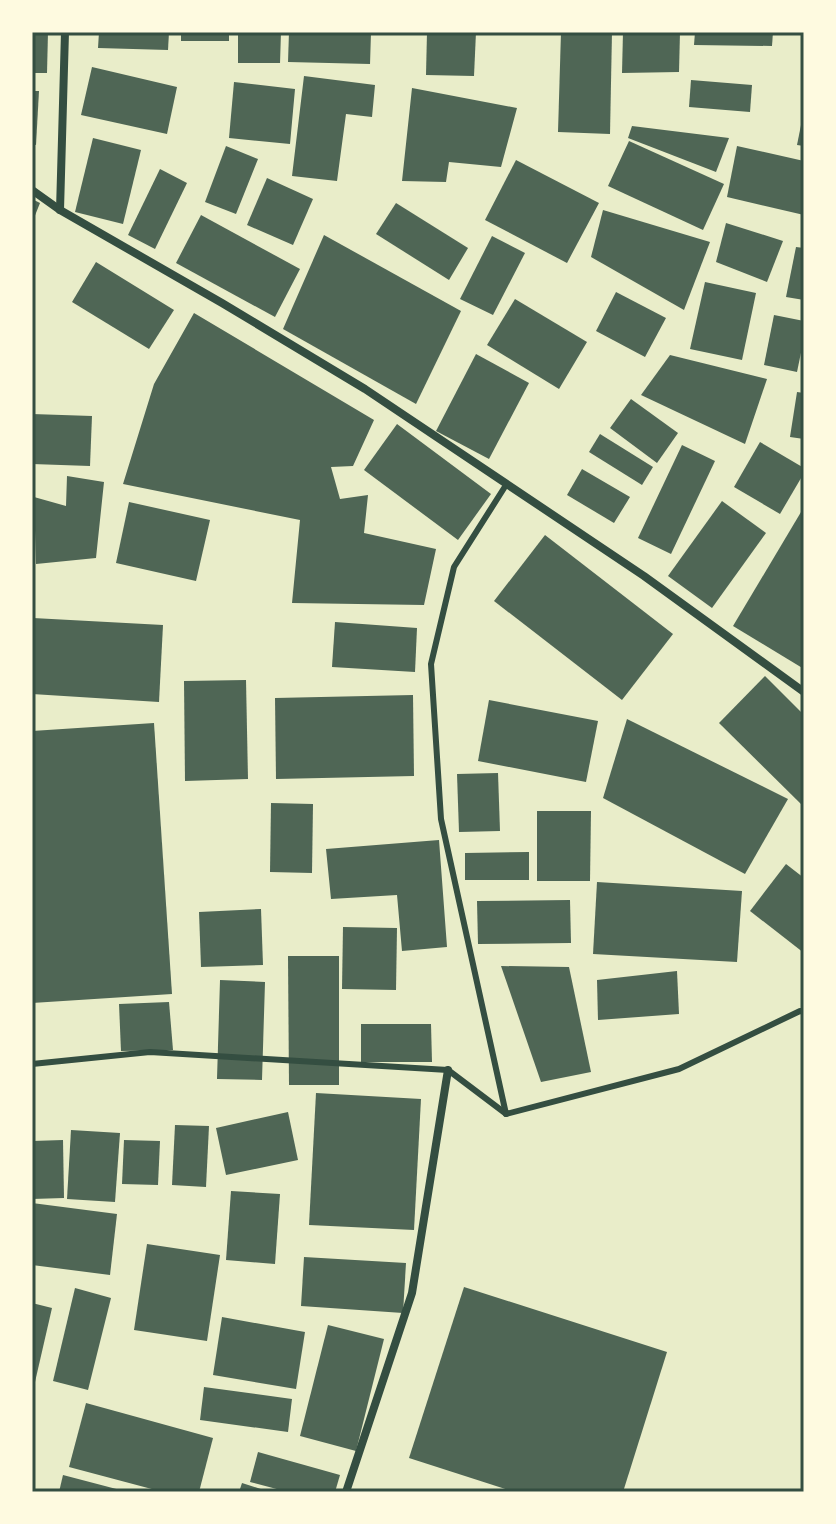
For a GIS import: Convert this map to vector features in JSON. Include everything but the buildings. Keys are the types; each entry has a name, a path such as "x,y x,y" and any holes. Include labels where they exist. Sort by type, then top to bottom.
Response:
{"street":[{"path":"60,210 65,32"},
{"path":"32,190 60,210 365,389 644,576 804,692"},
{"path":"346,1492 412,1293 448,1070"}],"lane":[{"path":"506,485 454,567 431,664 441,819 506,1114"},
{"path":"506,1114 679,1069 800,1011 804,1012"},
{"path":"32,1064 150,1052 448,1070 506,1114"}]}
